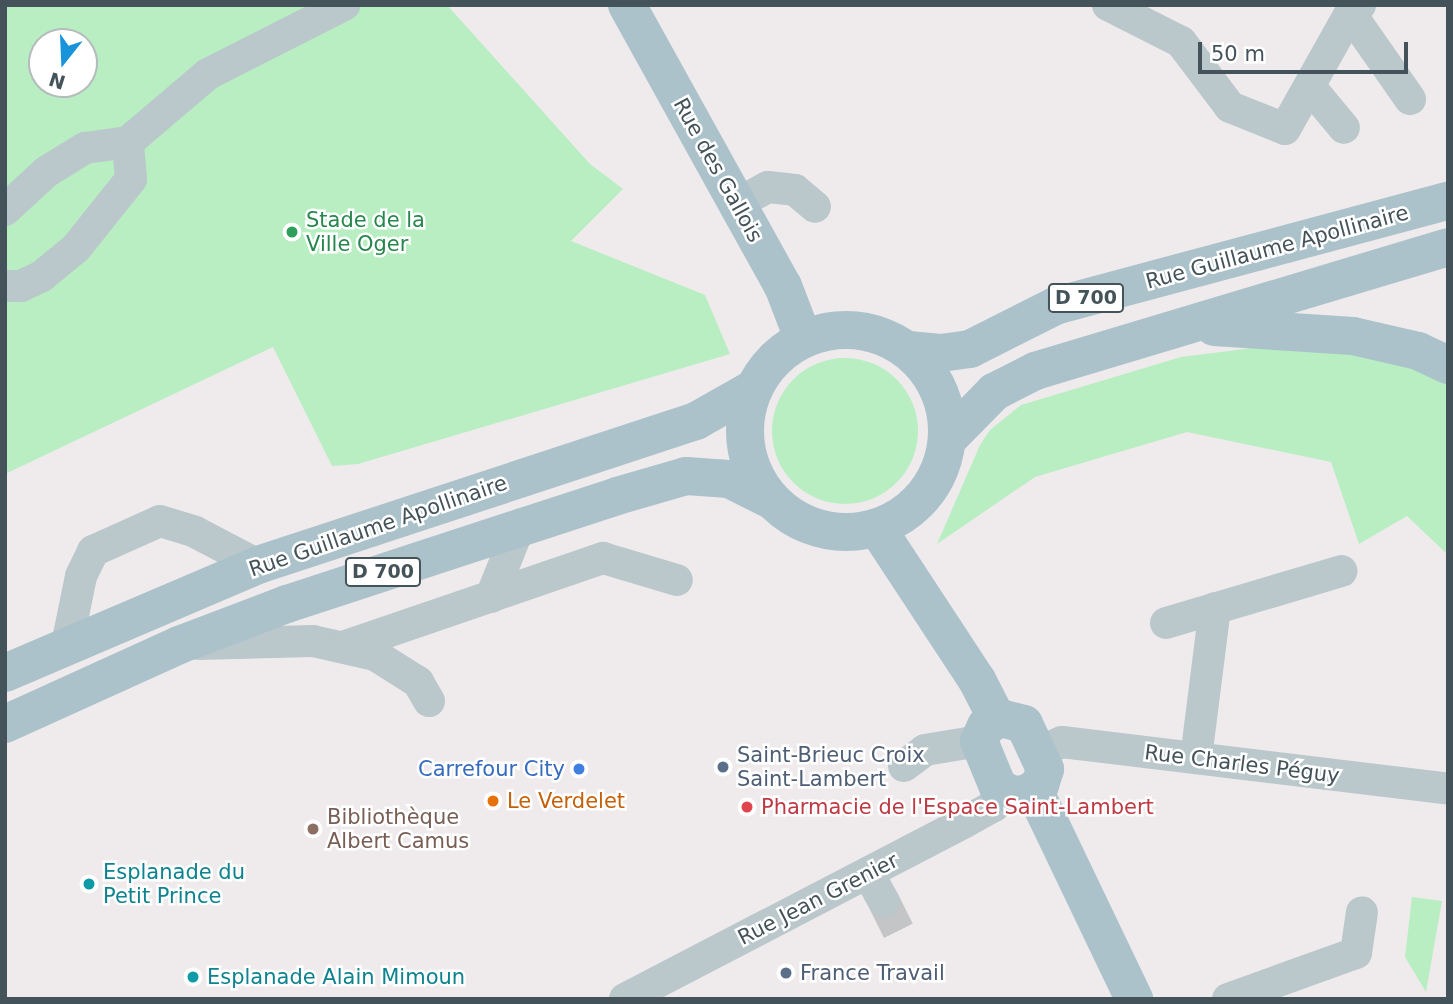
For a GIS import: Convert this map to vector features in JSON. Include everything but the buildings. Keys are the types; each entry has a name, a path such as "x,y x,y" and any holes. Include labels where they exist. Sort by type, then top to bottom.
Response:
{"main road":[{"name":"Rue des Gallois","path":"627,5 783,286 803,338"},
{"name":"Rue Guillaume Apollinaire","path":"908,350 941,353 970,349 1055,306 1448,201"},
{"name":"D 700","path":"948,439 994,393 1035,371 1448,247"},
{"path":"1184,326 1353,336 1418,351 1448,365"},
{"path":"830,330 857,330 884,337 908,350 931,375 945,406 948,439 941,469 926,494 904,515 877,528 848,533 820,529 793,518 771,500 754,475 745,446 745,416 754,388 783,351 803,338 830,330"},
{"name":"Rue Guillaume Apollinaire","path":"5,673 258,565 696,421 754,388"},
{"name":"D 700","path":"5,724 179,645 520,525 686,476 729,479 771,500"},
{"path":"877,528 976,680 998,787 1019,791 1044,778 1038,753 1024,724 1010,718 988,730"},
{"path":"1019,791 1134,999"}],"street":[{"path":"5,210 46,172 85,148 128,142 208,74 344,5"},
{"path":"1108,5 1181,42 1230,107 1285,129 1355,9 1410,99"},
{"path":"1310,87 1344,128"},
{"path":"5,286 21,286 42,276 76,248 131,179 128,142"},
{"path":"737,204 768,187 795,190 815,207"},
{"path":"67,646 81,576 93,551 160,521 195,533 258,565"},
{"path":"491,597 520,525"},
{"path":"343,647 603,558 677,580"},
{"path":"1166,623 1341,570"},
{"path":"1196,758 1215,608"},
{"path":"179,645 313,641 343,647 375,655 418,682 429,701"},
{"path":"904,766 925,750 988,730"},
{"name":"Rue Charles Péguy","path":"1038,753 1062,742 1448,789"},
{"name":"Rue Jean Grenier","path":"625,999 1019,791"},
{"path":"868,873 884,902"},
{"path":"1228,999 1356,953 1362,912"}],"green space":[{"name":"Stade de la Ville Oger","path":"5,5 447,5 590,164 623,189 571,241 705,295 730,354 358,464 332,466 273,347 5,474"},
{"path":"1308,341 1448,374 1448,555 1407,516 1359,544 1331,462 1187,432 1035,477 937,544 980,445 990,430 1021,405 1181,357"},
{"path":"845,358 873,364 896,380 912,403 918,431 912,459 896,482 873,498 845,504 817,498 794,482 778,459 772,431 778,403 794,380 817,364"},
{"path":"1412,897 1442,901 1426,992 1405,957"}],"tunnel":[{"path":"884,902 905,944"}],"place":[{"name":"Stade de la Ville Oger","path":"292,232"},
{"name":"Saint-Brieuc Croix Saint-Lambert","path":"723,767"},
{"name":"Carrefour City","path":"579,769"},
{"name":"Le Verdelet","path":"493,801"},
{"name":"Pharmacie de l'Espace Saint-Lambert","path":"747,807"},
{"name":"Bibliothèque Albert Camus","path":"313,829"},
{"name":"Esplanade du Petit Prince","path":"89,884"},
{"name":"France Travail","path":"786,973"},
{"name":"Esplanade Alain Mimoun","path":"193,977"}]}
